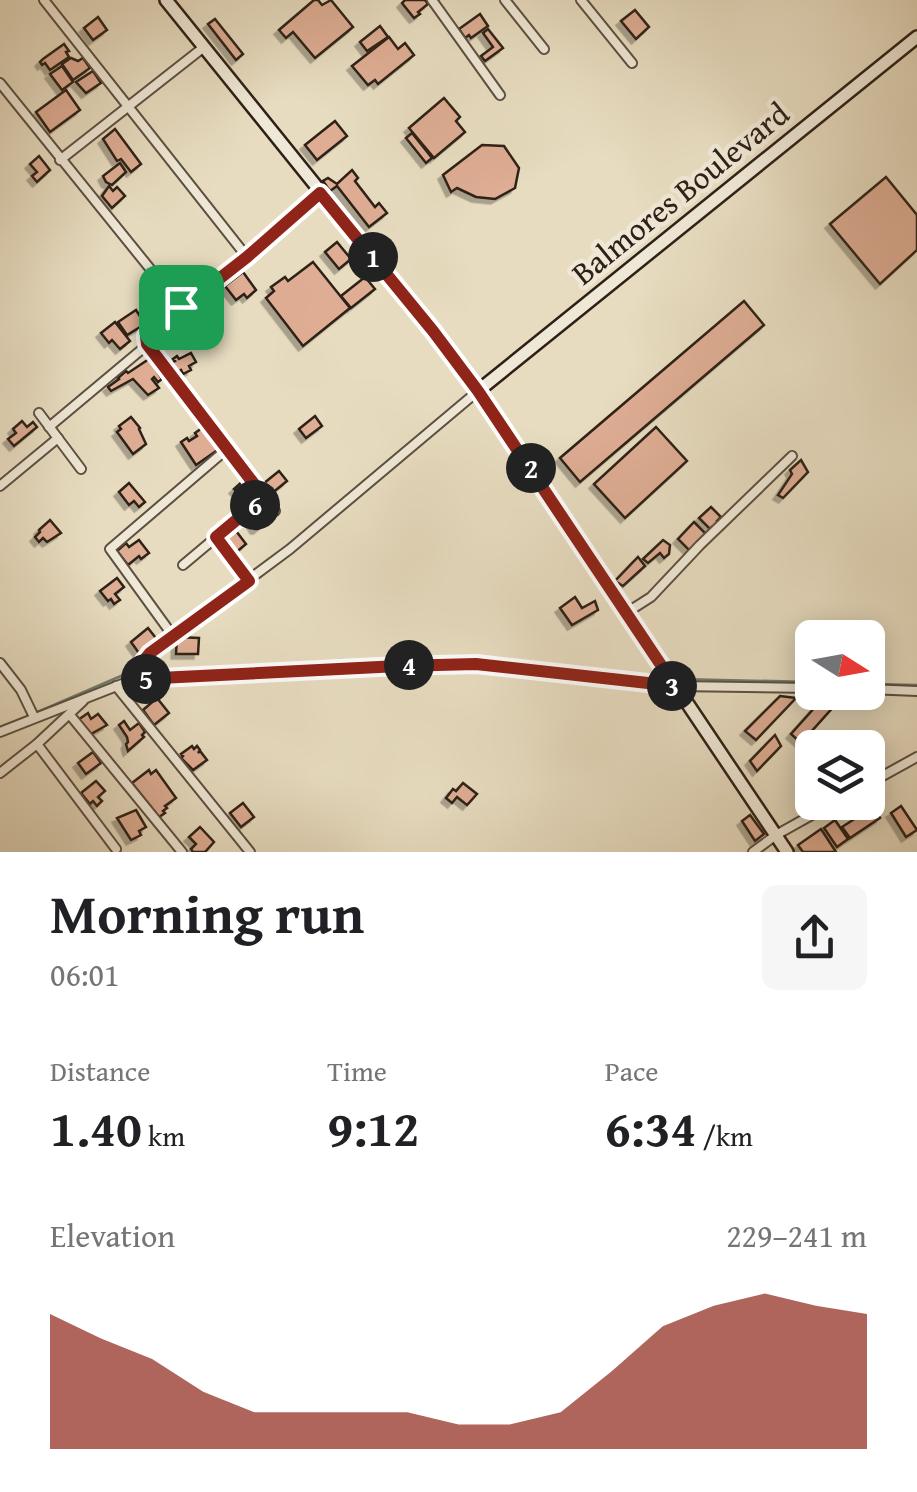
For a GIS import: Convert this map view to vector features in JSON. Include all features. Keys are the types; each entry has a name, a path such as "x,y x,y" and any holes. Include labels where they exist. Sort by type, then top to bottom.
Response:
{"main road":[{"path":"166,0 478,391 787,852"},
{"name":"Balmores Boulevard","path":"478,391 917,38"}],"street":[{"path":"44,0 247,257"},
{"path":"432,0 500,95"},
{"path":"504,0 544,50"},
{"path":"581,0 632,63"},
{"path":"60,160 204,47"},
{"path":"0,84 181,307"},
{"path":"275,511 147,344 146,336 247,257 320,193"},
{"path":"49,427 147,344"},
{"path":"139,679 146,657 335,513 478,391"},
{"path":"39,413 81,469"},
{"path":"0,486 58,438"},
{"path":"173,636 110,549 228,449"},
{"path":"626,613 651,597 792,456"},
{"path":"183,565 264,497"},
{"path":"216,537 249,581"},
{"path":"0,662 33,712"},
{"path":"0,732 33,712 85,699 139,679 476,664 675,686 795,688"},
{"path":"116,686 250,852"},
{"path":"885,689 917,690"},
{"path":"0,773 85,699"},
{"path":"70,715 182,852"},
{"path":"37,744 116,848"},
{"path":"885,775 917,757"},
{"path":"752,852 803,820"}],"building":[{"path":"314,0 322,5 331,0 353,27 315,58 293,32 286,38 279,30"},
{"path":"425,0 428,4 414,18 402,3"},
{"path":"635,10 649,27 636,39 621,21"},
{"path":"480,14 488,26 465,38 459,29"},
{"path":"98,17 107,30 93,40 84,28"},
{"path":"215,19 243,54 236,60 208,24"},
{"path":"380,26 388,37 367,51 360,42"},
{"path":"488,29 503,48 485,61 481,56 493,47 483,33"},
{"path":"389,37 398,49 405,43 414,55 378,84 375,80 368,85 352,66"},
{"path":"64,44 69,57 50,70 45,63 42,65 43,59"},
{"path":"71,58 83,58 90,68 73,80 62,64"},
{"path":"62,66 73,82 62,90 50,74"},
{"path":"93,71 101,83 86,93 76,82"},
{"path":"66,90 80,110 50,132 36,112"},
{"path":"444,98 460,117 456,121 465,132 434,158 409,128"},
{"path":"335,121 347,136 317,160 305,145"},
{"path":"115,129 141,164 131,172 121,159 117,161 103,139"},
{"path":"412,133 432,158 426,163 406,138"},
{"path":"482,145 504,146 519,168 515,188 495,199 476,197 457,188 451,192 443,175"},
{"path":"39,156 50,170 37,182 32,176 37,172 30,164"},
{"path":"120,163 126,172 112,185 106,182 103,176"},
{"path":"352,170 358,178 355,181 375,207 379,203 387,213 369,227 337,186 330,191 323,181 328,178 337,184"},
{"path":"886,177 917,215 917,250 880,284 830,224"},
{"path":"109,186 113,191 117,187 125,196 112,208 102,196"},
{"path":"337,242 351,259 339,269 325,252"},
{"path":"313,262 350,308 303,346 266,298 274,291 271,287 285,277 288,281"},
{"path":"243,272 256,290 247,298 244,294 236,300 225,286"},
{"path":"365,277 375,289 351,308 341,296"},
{"path":"744,301 764,325 580,482 560,458"},
{"path":"136,310 145,324 127,335 118,322"},
{"path":"180,316 190,330 176,341 166,332 171,329 168,325"},
{"path":"115,322 130,341 120,349 101,333"},
{"path":"191,353 196,362 189,366 191,370 183,374 168,365 177,356 179,359"},
{"path":"149,359 162,379 152,379 159,388 148,395 133,379 111,391 108,387 126,371"},
{"path":"315,416 322,426 306,438 299,429"},
{"path":"131,417 146,444 133,454 117,432"},
{"path":"22,421 27,427 33,422 37,427 14,446 8,439"},
{"path":"656,427 687,461 625,518 594,484"},
{"path":"202,428 219,449 196,465 181,442 197,436 195,433"},
{"path":"801,460 808,472 783,498 778,495 792,474 790,470"},
{"path":"279,471 287,481 271,494 263,484"},
{"path":"244,480 258,496 251,503 234,489"},
{"path":"129,483 145,502 139,507 134,501 129,505 119,492"},
{"path":"263,505 271,517 255,529 249,516"},
{"path":"711,507 721,517 714,529 699,518"},
{"path":"50,520 61,533 47,542 43,538 39,542 35,537"},
{"path":"694,522 707,535 691,552 678,539"},
{"path":"233,527 246,544 234,554 224,534"},
{"path":"139,540 149,553 128,565 117,551 126,543 129,547"},
{"path":"663,540 670,545 669,554 664,558 660,553 648,563 643,559"},
{"path":"638,557 645,566 623,586 615,581"},
{"path":"117,578 124,587 115,594 120,600 114,604 100,591"},
{"path":"575,597 582,608 595,601 598,610 572,625 560,608"},
{"path":"148,628 159,642 141,656 131,642"},
{"path":"177,637 199,638 198,654 176,654"},
{"path":"780,696 795,698 756,740 745,731"},
{"path":"157,698 169,713 154,725 143,710"},
{"path":"812,710 831,710 813,730 795,730 795,738 791,734"},
{"path":"88,713 91,719 98,714 107,725 91,734 78,720"},
{"path":"124,721 130,730 139,723 145,732 128,751 127,737 119,725"},
{"path":"775,735 781,746 757,771 750,761"},
{"path":"197,746 198,753 207,760 193,770 181,758"},
{"path":"93,752 101,763 86,774 78,763"},
{"path":"149,770 151,774 156,770 176,798 159,817 132,783"},
{"path":"96,781 105,791 98,797 102,801 97,806 81,793"},
{"path":"463,783 477,794 467,805 457,797 452,803 446,798"},
{"path":"243,803 254,817 241,827 230,813"},
{"path":"901,806 917,830 906,837 891,813"},
{"path":"136,810 146,827 131,840 117,818"},
{"path":"750,815 764,834 755,841 742,821"},
{"path":"835,820 848,839 837,847 824,828"},
{"path":"853,820 877,820 850,838 842,827"},
{"path":"200,827 214,842 205,852 193,852 196,844 189,837"},
{"path":"821,829 836,852 803,852 798,845"}],"waterway":[{"path":"145,671 493,658 656,678"},
{"path":"0,728 135,672"},
{"path":"679,679 795,682"},
{"path":"885,684 917,685"}],"route":[{"path":"320,193 478,391 675,686 476,664 139,679 142,663 150,653 249,581 216,537 264,497 147,344 148,333 181,307 247,257 320,193"}]}
